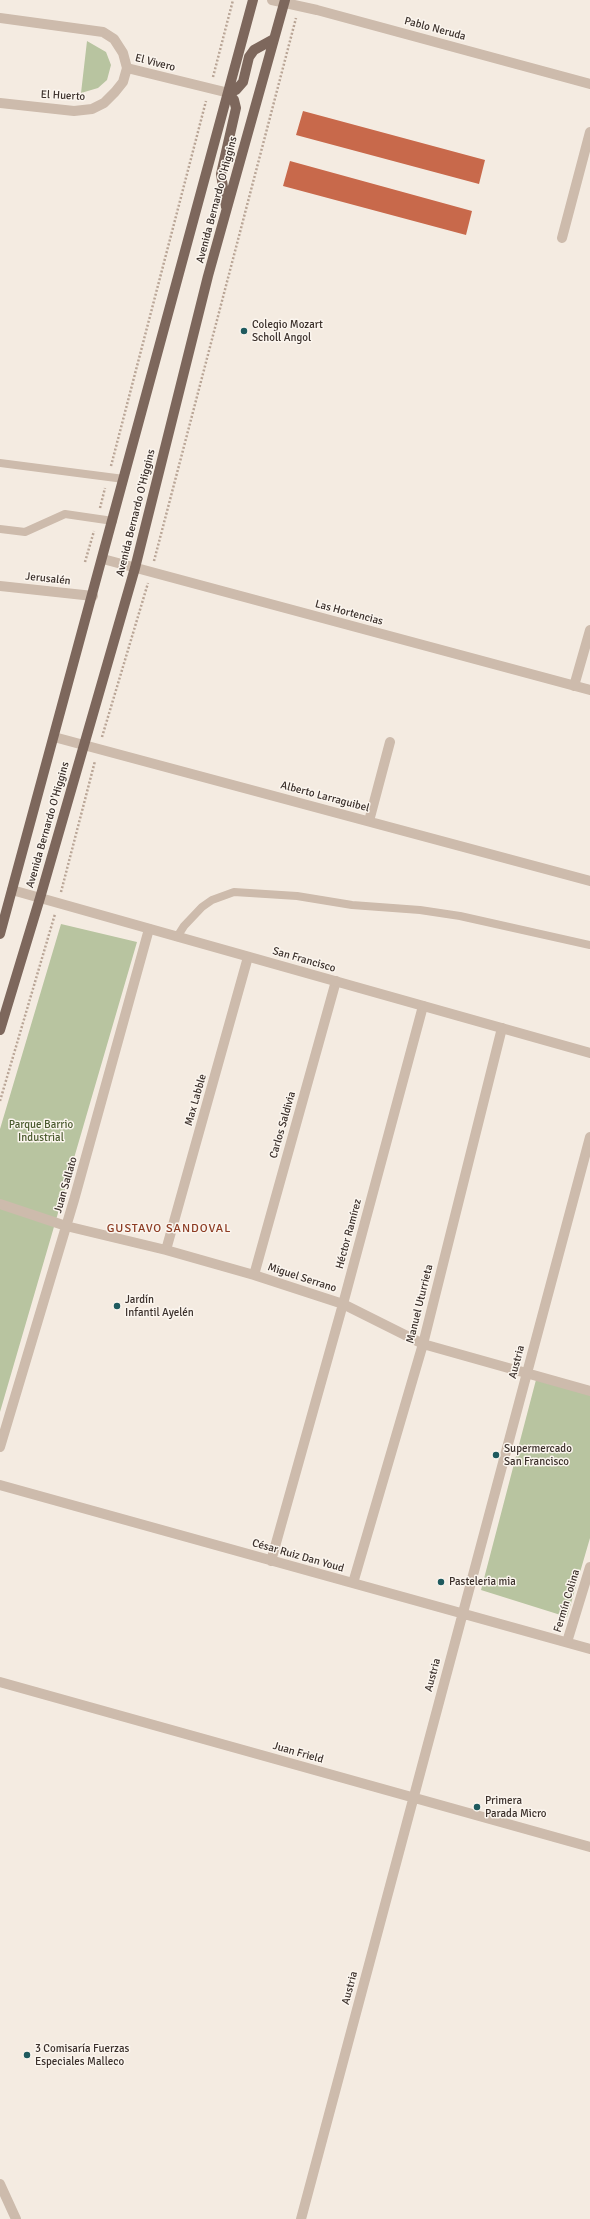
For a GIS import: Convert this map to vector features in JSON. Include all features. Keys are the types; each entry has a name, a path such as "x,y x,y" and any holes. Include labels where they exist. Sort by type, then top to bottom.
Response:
{"main road":[{"name":"Avenida Bernardo O'Higgins","path":"0,934 93,596 253,0"},
{"name":"Avenida Bernardo O'Higgins","path":"0,1030 40,898 135,568 227,209 284,1"},
{"path":"227,209 221,174 236,108 234,100 229,93 236,90 243,82 249,57 254,50 274,39"}],"street":[{"name":"Pablo Neruda","path":"272,0 284,1 590,84"},
{"name":"El Vivero","path":"0,18 102,32 114,39 120,48 127,68 229,93"},
{"name":"El Huerto","path":"0,103 74,111 92,109 104,103 115,92 123,82 127,68"},
{"path":"562,238 590,132"},
{"name":"Las Hortencias","path":"103,559 590,690"},
{"name":"Jerusalén","path":"0,586 93,596"},
{"path":"574,686 590,630"},
{"name":"Alberto Larraguibel","path":"54,737 590,881"},
{"path":"369,821 390,742"},
{"name":"San Francisco","path":"12,890 590,1053"},
{"name":"Juan Sallato","path":"0,1447 66,1226 149,929"},
{"name":"Max Labble","path":"166,1250 248,957"},
{"name":"Carlos Saldivia","path":"254,1275 336,981"},
{"name":"Héctor Ramírez","path":"271,1561 343,1304 423,1006"},
{"name":"Manuel Uturrieta","path":"353,1583 422,1344 502,1028"},
{"name":"Austria","path":"301,2219 590,1137"},
{"name":"Miguel Serrano","path":"0,1204 66,1226 166,1250 254,1275 343,1304 422,1344 590,1391"},
{"name":"César Ruiz Dan Youd","path":"0,1485 590,1649"},
{"name":"Fermín Colina","path":"567,1642 590,1567"},
{"name":"Juan Frield","path":"0,1682 590,1847"},
{"path":"0,2184 16,2219"}],"lane":[{"path":"0,463 124,479"},
{"path":"0,530 25,532 65,514 113,521"},
{"path":"177,936 184,926 202,907 212,900 234,892 297,896 352,905 420,910 460,916 590,945"}],"path":[{"path":"85,564 233,0"}],"green space":[{"path":"87,41 106,52 111,65 107,80 98,88 81,93"},
{"name":"Parque Barrio Industrial","path":"61,924 137,942 0,1412 0,1129"},
{"path":"537,1376 590,1390 590,1538 567,1617 481,1590"}],"building":[{"path":"303,111 485,160 479,184 296,135"},
{"path":"290,161 472,211 466,235 283,186"}],"place":[{"name":"Colegio Mozart Scholl Angol","path":"244,331"},
{"name":"Jardín Infantil Ayelén","path":"117,1306"},
{"name":"Supermercado San Francisco","path":"496,1455"},
{"name":"Pasteleria mia","path":"441,1582"},
{"name":"Primera Parada Micro","path":"477,1807"},
{"name":"3 Comisaría Fuerzas Especiales Malleco","path":"27,2055"}],"district":[{"name":"GUSTAVO SANDOVAL","path":"169,1229"}]}
